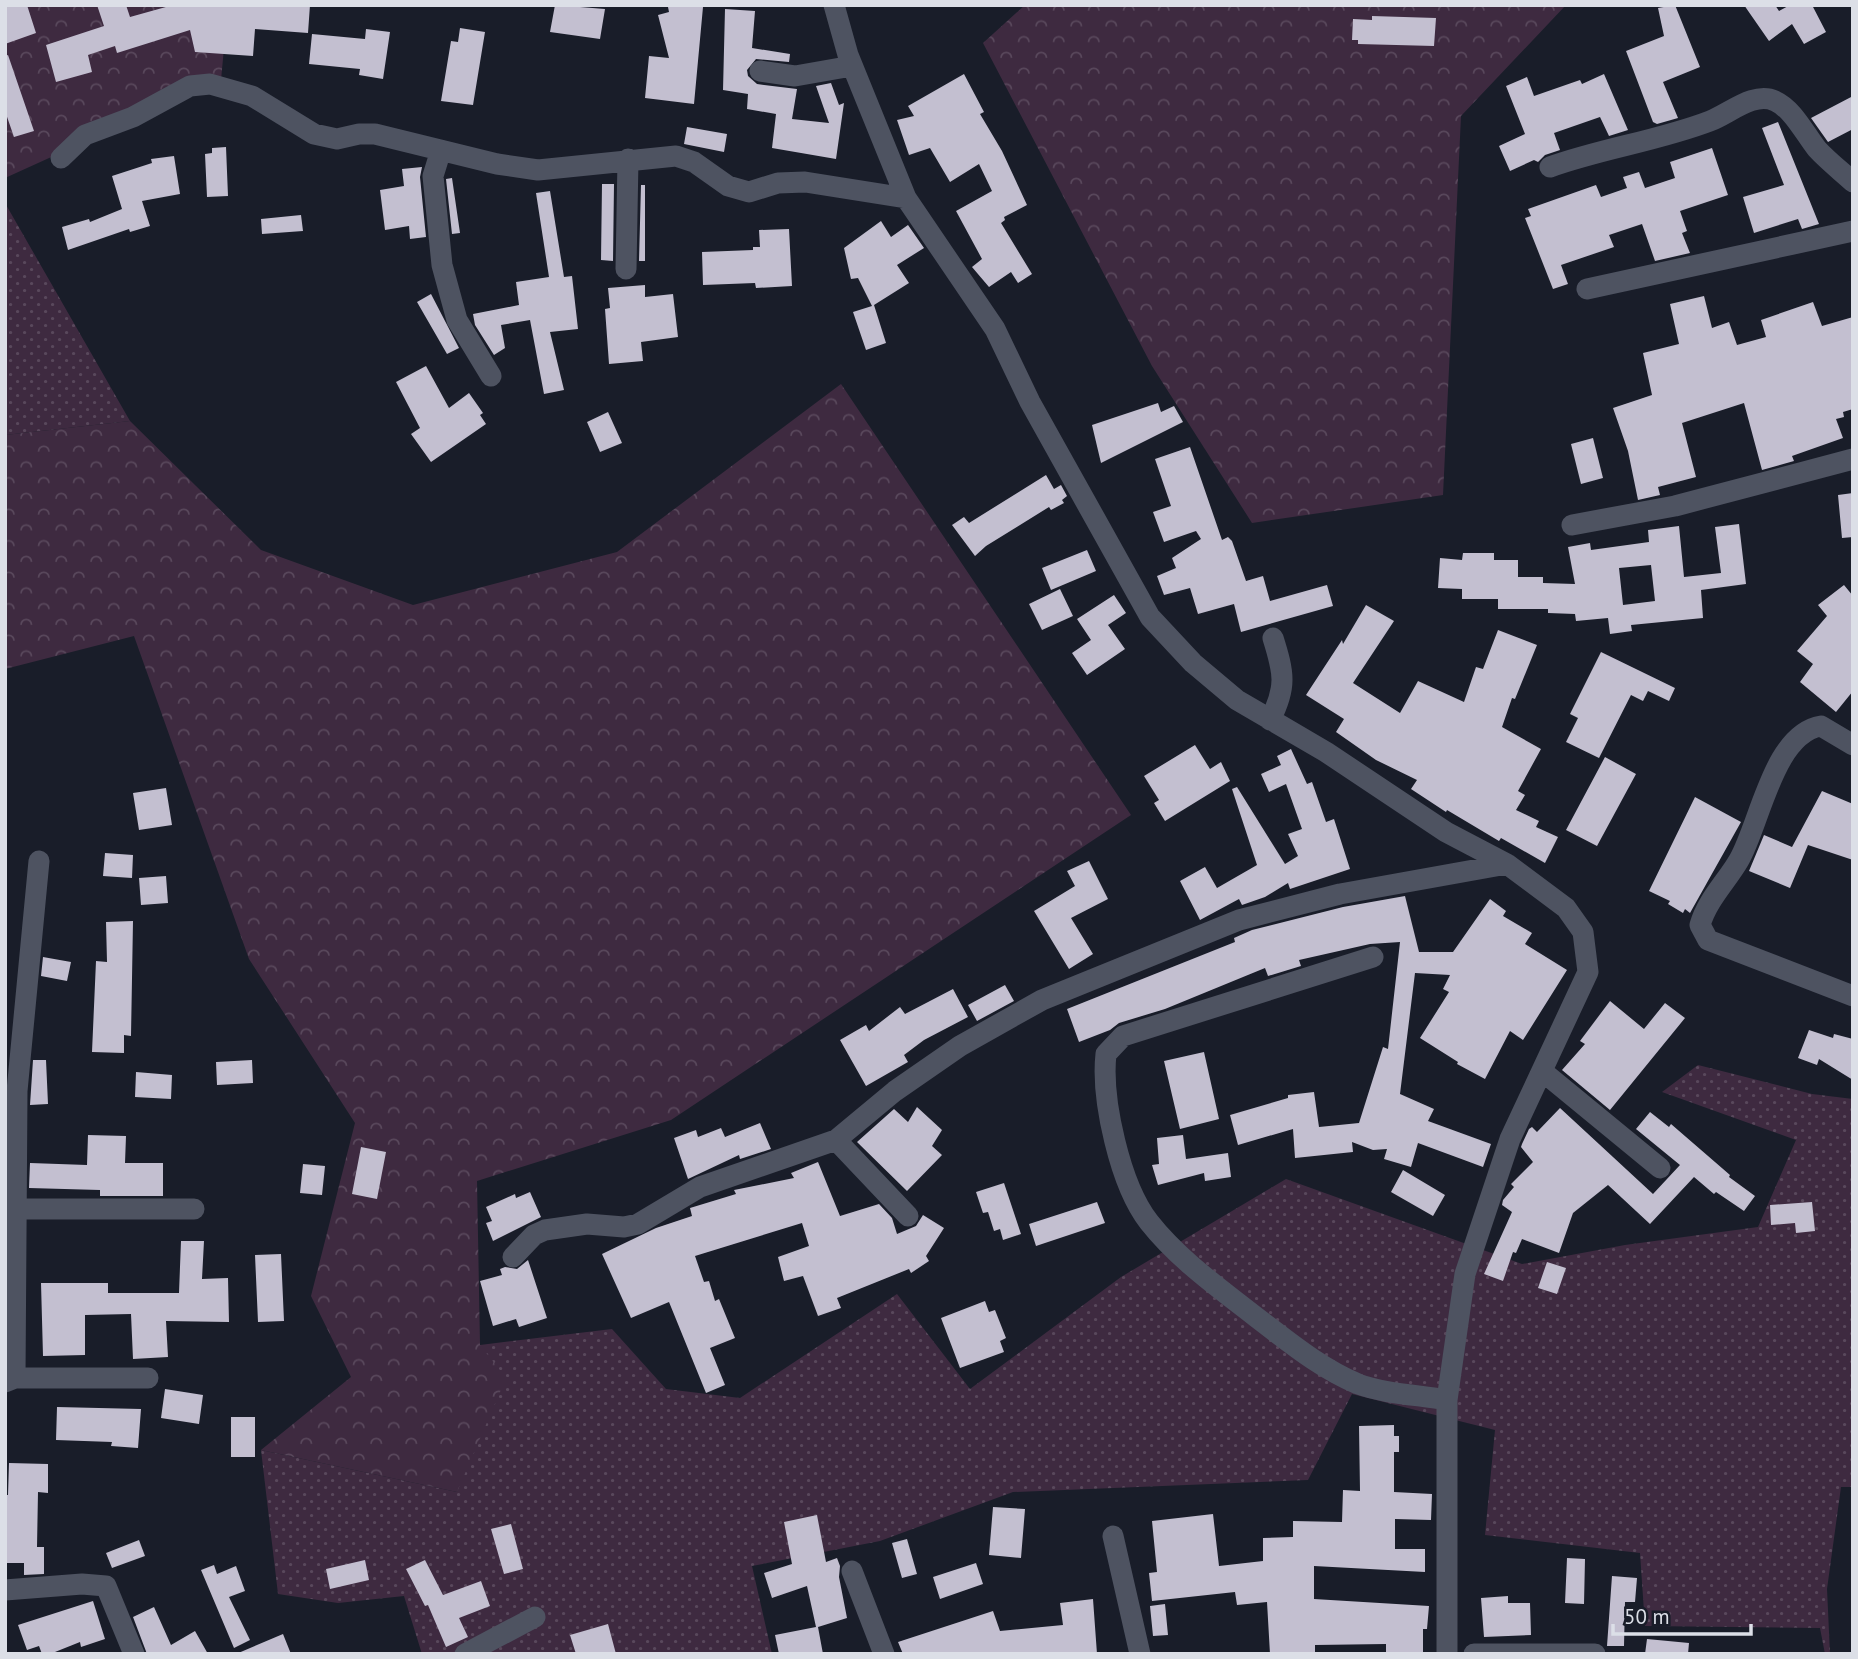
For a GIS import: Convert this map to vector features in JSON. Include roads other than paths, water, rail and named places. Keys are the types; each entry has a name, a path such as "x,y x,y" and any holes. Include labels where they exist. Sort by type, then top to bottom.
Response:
{"street":[{"path":"834,5 852,66 906,198 995,329 1030,402 1150,617 1202,670 1237,700 1326,752 1446,832 1507,864 1566,908 1583,932 1588,972 1510,1139 1465,1274 1447,1401 1447,1654"},
{"path":"760,71 795,76 852,66"},
{"path":"61,158 85,135 133,117 190,86 210,84 252,96 314,134 337,139 375,134 538,170 676,156 694,162 727,186 749,192 778,183 805,181 906,198"},
{"path":"1550,167 1615,146 1666,136 1710,121 1763,97 1775,101 1786,110 1819,150 1853,182"},
{"path":"441,150 433,176 442,265 457,320 491,376"},
{"path":"626,269 628,159"},
{"path":"1587,289 1853,231"},
{"path":"1572,525 1675,506 1853,459"},
{"path":"1270,720 1282,698 1283,684 1282,667 1273,638"},
{"path":"1853,745 1821,726 1803,734 1791,747 1771,777 1740,858 1715,895 1700,925 1708,940 1853,996"},
{"path":"39,861 17,1091 10,1380 148,1378"},
{"path":"513,1257 534,1235 545,1230 587,1224 624,1227 638,1224 700,1187 836,1140 895,1091 960,1046 1042,1000 1239,920 1339,894 1507,864"},
{"path":"1373,957 1140,1029 1115,1041 1106,1054 1105,1065 1111,1129 1131,1186 1147,1220 1205,1278 1331,1372 1362,1385 1447,1401"},
{"path":"1542,1071 1660,1168"},
{"path":"836,1140 908,1216"},
{"path":"15,1209 194,1209"},
{"path":"1112,1536 1140,1654"},
{"path":"852,1571 884,1654"},
{"path":"5,1590 82,1584 106,1586 134,1654"},
{"path":"465,1654 535,1617"},
{"path":"1474,1654 1595,1654"}]}
